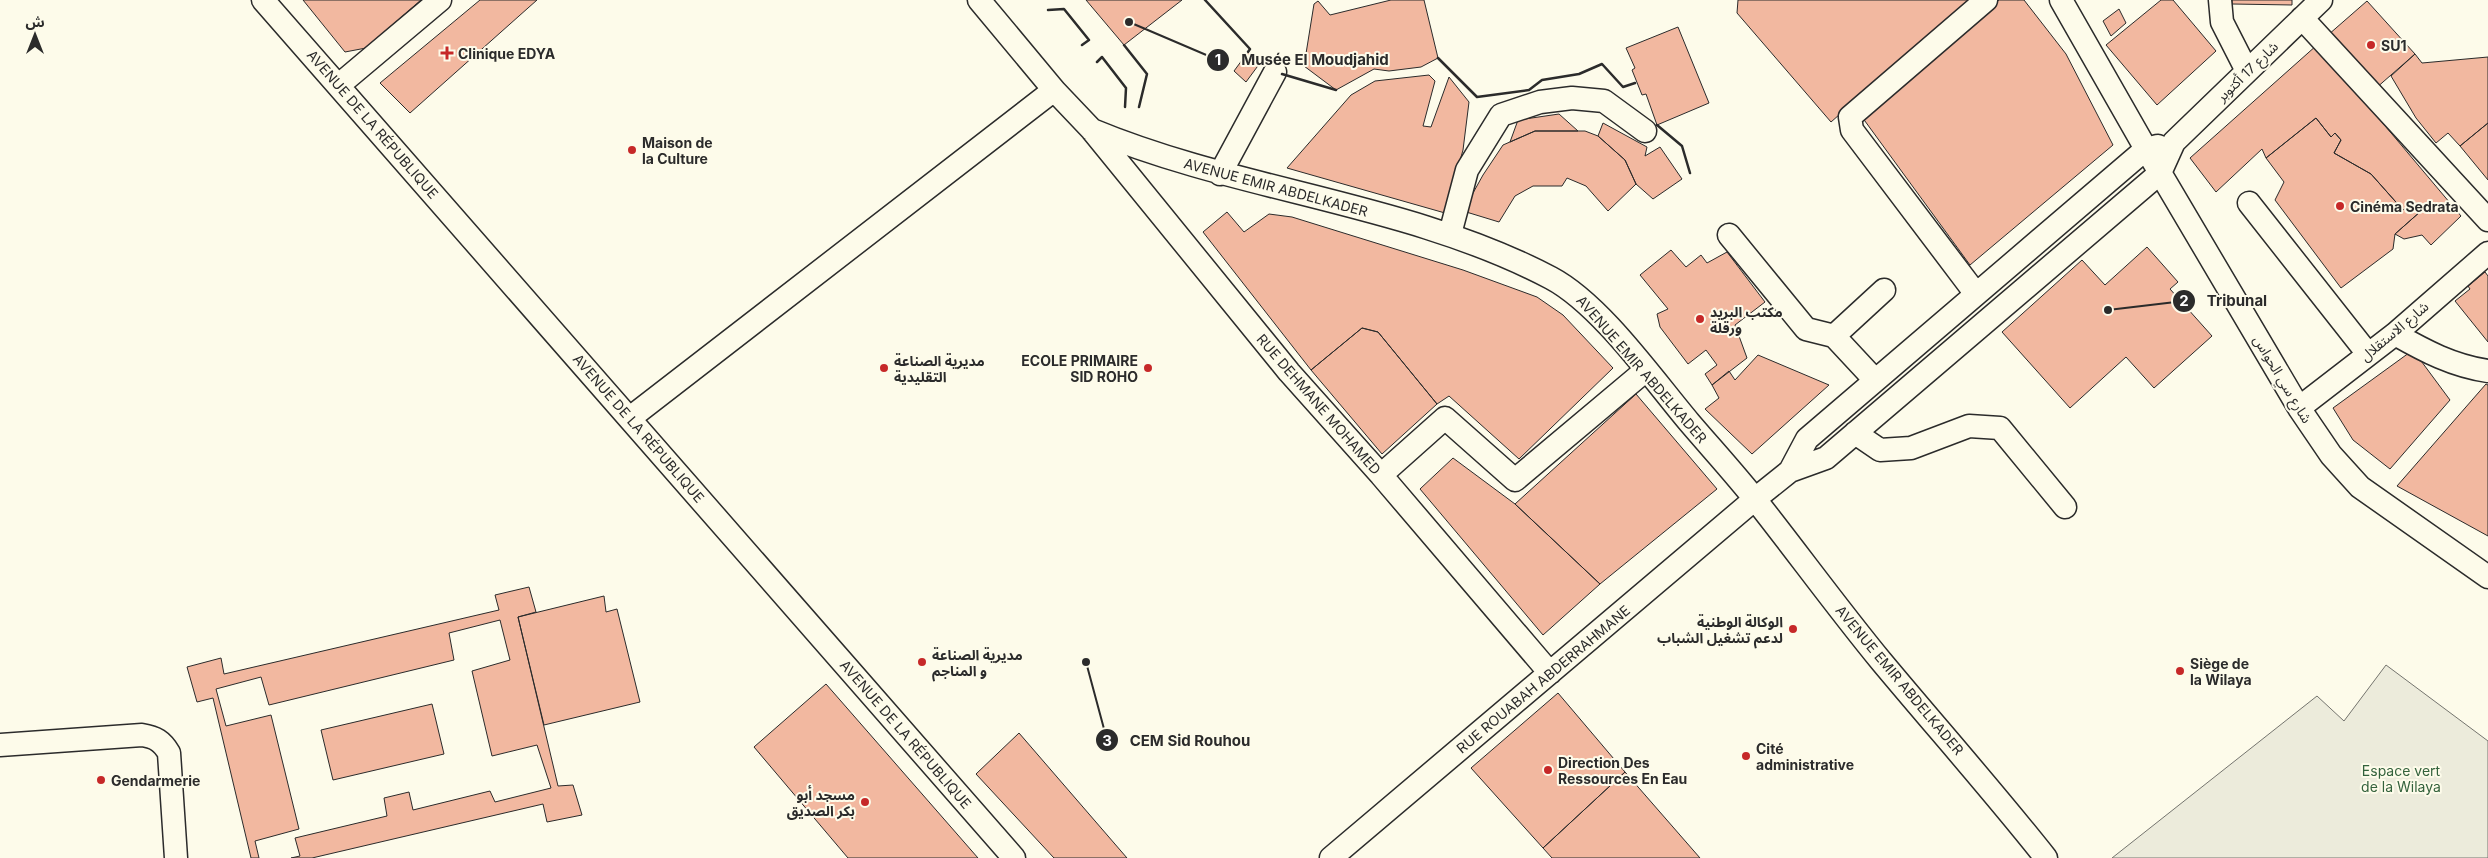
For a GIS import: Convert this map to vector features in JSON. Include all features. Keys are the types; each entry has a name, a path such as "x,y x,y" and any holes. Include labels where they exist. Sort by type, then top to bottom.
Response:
{"street":[{"name":"AVENUE DE LA RÉPUBLIQUE","path":"263,0 1014,858"},
{"path":"339,85 440,0"},
{"name":"AVENUE EMIR ABDELKADER","path":"979,0 1054,90 1092,130 1128,145 1220,174 1450,234 1550,278 1574,292 1646,370 1755,499 1880,660 1978,773 2046,858"},
{"path":"1976,294 1852,130 1850,117 1986,0"},
{"name":"شارع سي الحواس","path":"2061,0 2146,149 2299,408 2331,455 2360,487 2488,577"},
{"path":"2220,0 2222,22 2247,71"},
{"name":"شارع 17 أكتوبر","path":"2174,142 2321,0"},
{"path":"2302,18 2488,220"},
{"path":"1220,174 1275,72"},
{"path":"630,418 1054,90"},
{"path":"1450,234 1467,170 1501,115 1540,102 1572,98 1604,101 1645,131"},
{"name":"RUE DEHMANE MOHAMED","path":"1092,130 1289,372 1381,475 1550,673"},
{"path":"1790,471 1807,438 1874,379 2146,149 2174,142"},
{"path":"1790,471 1826,458 2160,172 2174,142"},
{"path":"2249,203 2368,354"},
{"path":"1729,235 1806,328 1834,336 1874,379"},
{"name":"شارع الاستقلال","path":"2299,408 2395,334 2488,253"},
{"path":"1834,336 1884,290"},
{"path":"2395,334 2437,357 2488,371"},
{"path":"1381,475 1445,418 1515,480 1646,370"},
{"path":"1855,433 1880,450 1911,448 1969,426 2000,428 2066,507"},
{"name":"RUE ROUABAH ABDERRAHMANE","path":"1331,858 1790,471"},
{"path":"0,745 142,735 153,737 163,743 169,753 176,858"}],"green space":[{"name":"Espace vert de la Wilaya","path":"2386,665 2488,741 2488,858 2112,858 2317,696 2344,721"}],"building":[{"path":"303,0 421,0 366,48 345,52"},
{"name":"Clinique EDYA","path":"480,0 537,0 410,113 380,83"},
{"path":"1086,0 1182,0 1124,45"},
{"path":"1391,0 1424,0 1438,58 1421,67 1389,71 1374,69 1336,90 1304,66 1314,4 1318,1 1330,15"},
{"path":"1738,0 1969,0 1831,122 1737,13"},
{"path":"1999,0 2024,0 2066,54 2113,145 1970,265 1862,117"},
{"path":"2161,0 2173,0 2216,51 2157,105 2106,45"},
{"path":"2232,0 2292,0 2292,5 2232,4"},
{"name":"SU1","path":"2367,1 2415,54 2375,89 2328,35"},
{"path":"2119,9 2126,23 2111,36 2103,21"},
{"path":"1678,27 1709,103 1657,125 1646,94 1642,95 1632,70 1635,68 1626,48"},
{"path":"2317,45 2461,216 2431,245 2422,235 2404,239 2395,234 2421,211 2412,202 2403,210 2371,174 2334,153 2341,140 2335,133 2331,137 2316,118 2266,158 2262,149 2216,192 2190,158"},
{"path":"1248,52 1260,63 1246,82 1234,71"},
{"path":"2415,54 2422,63 2488,57 2488,123 2460,146 2448,133 2436,143 2416,118 2391,76"},
{"path":"1429,75 1435,81 1423,126 1431,127 1449,77 1469,102 1463,150 1445,213 1287,168 1351,95 1375,81"},
{"path":"1559,114 1578,131 1535,131 1510,142 1518,120"},
{"name":"Cinéma Sedrata","path":"2316,118 2331,137 2335,133 2341,140 2334,153 2371,174 2403,210 2412,202 2421,211 2395,234 2393,249 2341,288 2275,200 2284,182 2266,158"},
{"path":"1603,123 1647,147 1645,156 1660,147 1682,179 1653,199 1636,184 1625,160 1598,136"},
{"path":"2488,123 2488,180 2460,146"},
{"path":"1535,131 1585,131 1598,136 1625,160 1636,184 1608,211 1586,186 1567,178 1562,186 1533,186 1515,196 1499,222 1463,211 1483,175 1503,145"},
{"path":"1227,212 1244,232 1269,214 1292,217 1463,270 1537,297 1563,315 1613,368 1519,459 1449,396 1437,404 1378,332 1362,328 1311,370 1203,232"},
{"path":"2147,247 2178,282 2170,289 2212,336 2154,388 2126,357 2070,408 2002,332 2082,260 2105,285"},
{"name":"مكتب البريد ورقلة","path":"1671,250 1686,267 1701,255 1707,263 1727,252 1765,302 1735,325 1747,358 1712,385 1705,374 1717,365 1706,350 1688,364 1660,327 1657,314 1668,309 1640,275"},
{"path":"2485,272 2488,276 2488,342 2455,301 2470,289 2468,286"},
{"path":"1362,328 1378,332 1437,404 1382,454 1311,370"},
{"path":"2413,350 2450,400 2390,469 2353,440 2333,408"},
{"path":"1758,355 1829,385 1752,454 1705,409 1719,398 1712,385 1729,371 1735,380"},
{"path":"2486,384 2488,385 2488,536 2397,486"},
{"path":"1636,394 1717,489 1600,584 1515,504"},
{"path":"1453,458 1515,504 1600,584 1543,635 1420,489"},
{"path":"529,587 536,612 518,617 558,786 573,785 582,815 547,822 543,804 312,858 291,858 300,856 295,838 387,816 384,798 409,792 413,810 490,791 495,802 551,788 537,745 492,756 472,671 510,660 500,620 449,633 454,660 269,705 261,677 216,689 226,726 271,715 299,829 255,841 259,858 251,858 213,698 197,702 187,667 221,658 224,674 499,610 495,595"},
{"path":"604,596 606,612 617,609 640,702 544,725 518,617"},
{"name":"مسجد أبو بكر الصديق","path":"826,684 978,858 848,858 754,747"},
{"name":"Direction Des Ressources En Eau","path":"1558,693 1625,772 1543,848 1471,768"},
{"path":"432,704 444,754 333,780 321,730"},
{"path":"1019,733 1127,858 1054,858 976,774"},
{"path":"1625,772 1700,858 1552,858 1543,848"}],"wall":[{"path":"1205,0 1250,49 1248,52"},
{"path":"1048,10 1064,9 1089,40 1082,45"},
{"path":"1124,45 1147,74 1139,107"},
{"path":"1097,62 1102,57 1126,88 1125,107"},
{"path":"1438,58 1477,97 1529,90 1542,80 1579,74 1602,64 1623,87 1635,83"},
{"path":"1282,74 1336,90"},
{"path":"1657,125 1682,146 1690,173"}],"place":[{"name":"Musée El Moudjahid","path":"1129,22"},
{"name":"SU1","path":"2371,45"},
{"name":"Clinique EDYA","path":"447,53"},
{"name":"Maison de la Culture","path":"632,150"},
{"name":"Cinéma Sedrata","path":"2340,206"},
{"name":"Tribunal","path":"2108,310"},
{"name":"مكتب البريد ورقلة","path":"1700,319"},
{"name":"مديرية الصناعة التقليدية","path":"884,368"},
{"name":"ECOLE PRIMAIRE SID ROHO","path":"1148,368"},
{"name":"الوكالة الوطنية لدعم تشغيل الشباب","path":"1793,629"},
{"name":"مديرية الصناعة و المناجم","path":"922,662"},
{"name":"CEM Sid Rouhou","path":"1086,662"},
{"name":"Siège de la Wilaya","path":"2180,671"},
{"name":"Cité administrative","path":"1746,756"},
{"name":"Direction Des Ressources En Eau","path":"1548,770"},
{"name":"Gendarmerie","path":"101,780"},
{"name":"مسجد أبو بكر الصديق","path":"865,802"}]}
